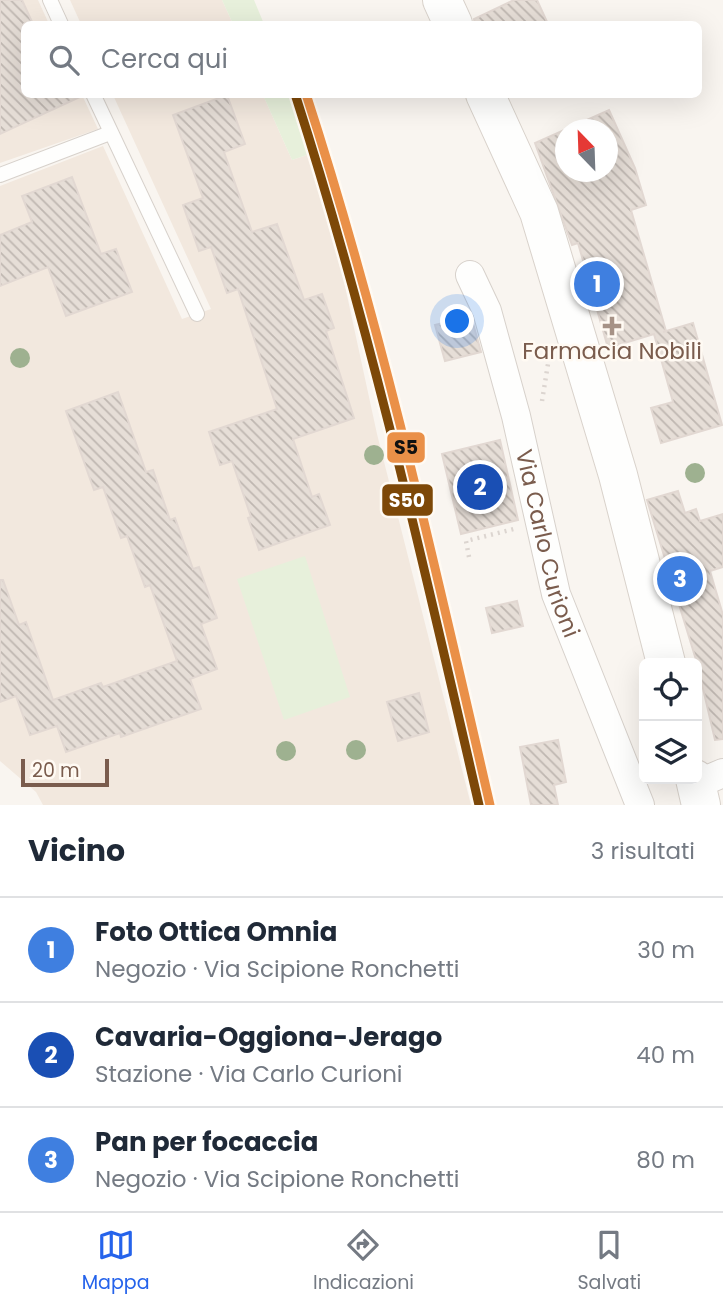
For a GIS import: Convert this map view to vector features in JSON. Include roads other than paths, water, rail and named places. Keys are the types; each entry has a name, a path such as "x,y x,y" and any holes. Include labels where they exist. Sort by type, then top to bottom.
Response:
{"main road":[{"path":"487,98 539,212 618,475 665,658"}],"street":[{"name":"Via Carlo Curioni","path":"470,275 487,312 516,415 556,594 640,805"}],"lane":[{"path":"50,0 60,21"},
{"path":"95,98 197,314"},
{"path":"0,175 110,133"}],"place":[{"name":"Foto Ottica Omnia","path":"597,284"},
{"name":"Farmacia Nobili","path":"612,326"},
{"name":"Cavaria-Oggiona-Jerago","path":"480,487"},
{"name":"Pan per focaccia","path":"680,579"}]}
